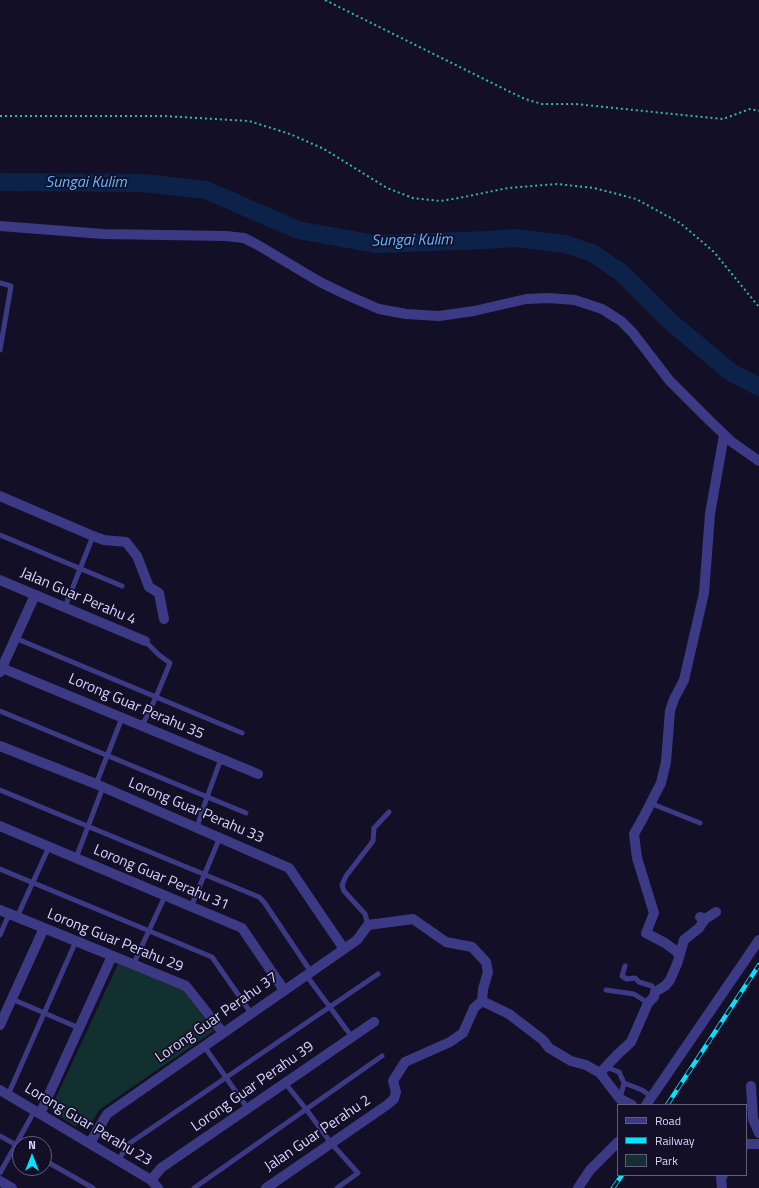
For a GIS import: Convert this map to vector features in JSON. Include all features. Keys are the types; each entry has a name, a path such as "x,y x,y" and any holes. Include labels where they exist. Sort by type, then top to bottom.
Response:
{"street":[{"path":"0,226 103,234 226,236 244,238 320,282 349,296 379,309 406,314 439,316 474,311 526,298 575,300 602,309 634,333 669,380 724,435 759,461"},
{"path":"680,955 676,950 646,933 654,913 637,858 634,834 660,782 666,762 670,711 674,699 684,680 704,593 710,514 724,435"},
{"path":"0,496 93,536 104,540 126,542 137,556 149,587 159,593 164,619"},
{"name":"Jalan Guar Perahu 4","path":"0,581 145,641"},
{"path":"1,670 35,595"},
{"name":"Lorong Guar Perahu 35","path":"1,670 258,774"},
{"name":"Lorong Guar Perahu 33","path":"0,746 197,827 289,868 344,949"},
{"name":"Lorong Guar Perahu 31","path":"0,826 242,928 284,990"},
{"path":"603,1070 631,1042 648,1003 654,997 655,992 670,980 684,940 699,928 702,918 716,912"},
{"name":"Lorong Guar Perahu 29","path":"9,914 186,986 223,1033"},
{"path":"368,925 413,919 446,942 472,947 486,962 488,972 483,990 482,1001 509,1014 543,1040 549,1048 571,1061 603,1070 620,1099 630,1104"},
{"name":"Lorong Guar Perahu 37","path":"90,1143 107,1114 357,940 368,925"},
{"path":"0,1025 44,928"},
{"path":"649,1101 759,940"},
{"path":"37,1112 79,1028 112,956"},
{"name":"Jalan Guar Perahu 2","path":"266,1188 394,1099 396,1092 393,1081 405,1062 450,1042 463,1033 474,1008 482,1001"},
{"name":"Lorong Guar Perahu 39","path":"151,1180 161,1168 374,1022"},
{"path":"751,1086 753,1119 759,1133"},
{"name":"Lorong Guar Perahu 23","path":"4,1093 151,1180 158,1188"},
{"path":"747,1144 759,1144"},
{"path":"578,1188 590,1170 617,1145"},
{"path":"722,1176 721,1178 722,1188"},
{"path":"0,1181 12,1188"}],"lane":[{"path":"0,282 11,286 0,350"},
{"path":"0,535 122,586"},
{"path":"65,607 93,536"},
{"path":"15,638 242,734"},
{"path":"142,726 170,663 159,655 145,641"},
{"path":"0,711 246,813"},
{"path":"76,858 88,826 108,756 122,718"},
{"path":"197,827 222,759"},
{"path":"0,790 259,897 264,902 330,1006 352,1037"},
{"path":"650,803 700,823"},
{"path":"368,925 365,914 344,891 342,885 346,876 373,841 374,828 389,812"},
{"path":"191,907 220,837"},
{"path":"0,935 9,914 33,883 49,847"},
{"path":"0,869 212,957 251,1013"},
{"path":"133,965 165,896"},
{"path":"4,1093 44,1013 76,941"},
{"path":"625,966 622,976 627,979 635,978 639,982 652,986 655,992"},
{"path":"118,1160 130,1143 378,974"},
{"path":"606,990 634,994 648,1003"},
{"path":"12,999 79,1028"},
{"path":"204,1046 248,1109"},
{"path":"194,1188 382,1056"},
{"path":"603,1070 619,1072 624,1083 620,1099"},
{"path":"285,1083 331,1143 358,1173 337,1188"},
{"path":"624,1083 642,1090 649,1101"},
{"path":"24,1136 37,1112"},
{"path":"0,1136 12,1143"},
{"path":"0,1173 12,1155"},
{"path":"52,1165 93,1188"}],"path":[{"path":"325,0 525,99 542,104 605,106 723,119 750,109 759,111"},
{"path":"0,116 164,116 249,121 290,134 324,149 387,188 413,198 440,201 508,188 557,184 594,188 636,199 680,223 714,252 759,308"}],"green space":[{"path":"118,964 183,990 214,1031 99,1110 91,1124 74,1126 57,1114 53,1104"}],"waterway":[{"name":"Sungai Kulim","path":"0,182 143,183 206,190 298,230 375,244 516,238 565,244 592,253 622,273 673,324 732,373 759,387"}],"railway":[{"path":"668,1104 759,965"},
{"path":"613,1188 621,1176"}]}
